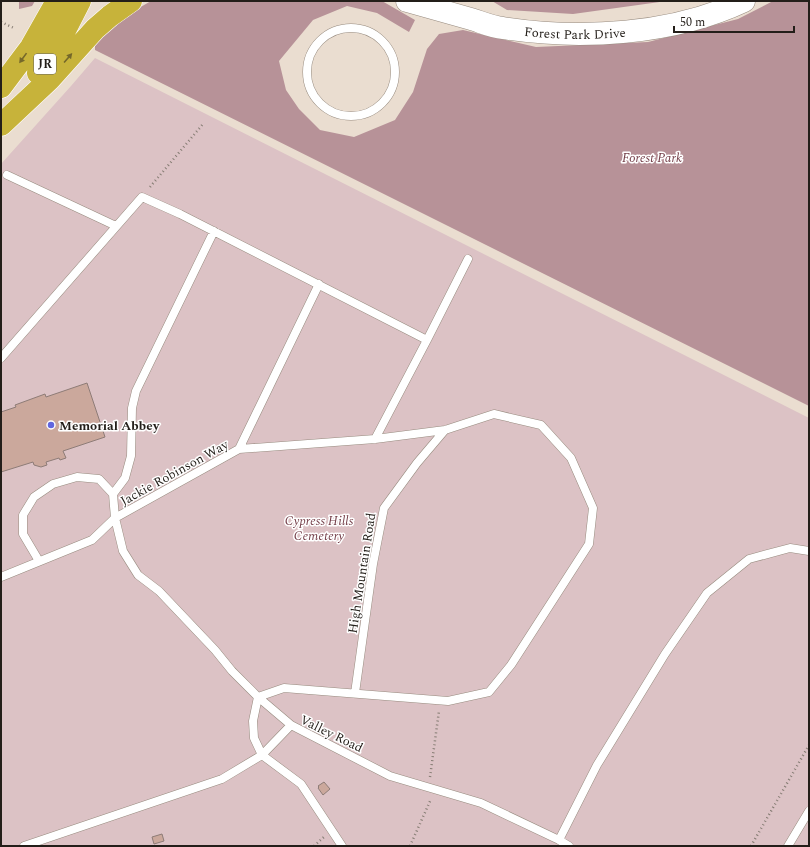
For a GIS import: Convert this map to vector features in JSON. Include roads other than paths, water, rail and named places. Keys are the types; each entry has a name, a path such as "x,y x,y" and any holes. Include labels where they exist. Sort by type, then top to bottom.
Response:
{"highway":[{"name":"JR","path":"1,87 31,47 57,1"},
{"name":"JR","path":"1,123 25,92 58,44 80,1"},
{"path":"1,123 50,79 94,29 131,1"}],"street":[{"name":"Forest Park Drive","path":"407,1 502,28 555,33 602,34 645,29 683,22 730,8 744,1"}],"lane":[{"path":"355,27 369,31 381,38 390,49 395,62 396,76 392,89 385,101 374,110 361,115 347,116 334,113 322,106 313,95 308,82 307,68 310,54 318,43 328,34 341,28 355,27"},
{"path":"7,175 116,226"},
{"path":"1,358 142,197 214,231 427,340"},
{"path":"113,494 125,478 131,456 132,408 136,391 214,231"},
{"path":"375,439 468,259"},
{"path":"239,449 319,284"},
{"name":"Jackie Robinson Way","path":"1,577 92,540 115,518 239,449 375,439 445,430 494,414 541,425 571,458 593,508 589,544 511,665 489,692 448,701 284,688 258,698"},
{"name":"High Mountain Road","path":"355,693 373,564 384,508 417,463 445,430"},
{"path":"39,561 23,534 23,515 34,497 53,484 77,477 99,479 113,494 115,518 123,551 138,575 159,591 258,698 292,725"},
{"path":"559,840 597,765 664,654 707,593 749,559 790,548 809,551"},
{"path":"258,698 253,721 254,738 262,755 300,784 342,846"},
{"name":"Valley Road","path":"24,846 222,779 262,755 292,725 390,776 481,803 569,846"},
{"path":"788,846 809,811"}],"place":[{"name":"Memorial Abbey","path":"51,425"}],"park label":[{"name":"Forest Park","path":"652,157"},
{"name":"Cypress Hills Cemetery","path":"319,528"}]}
